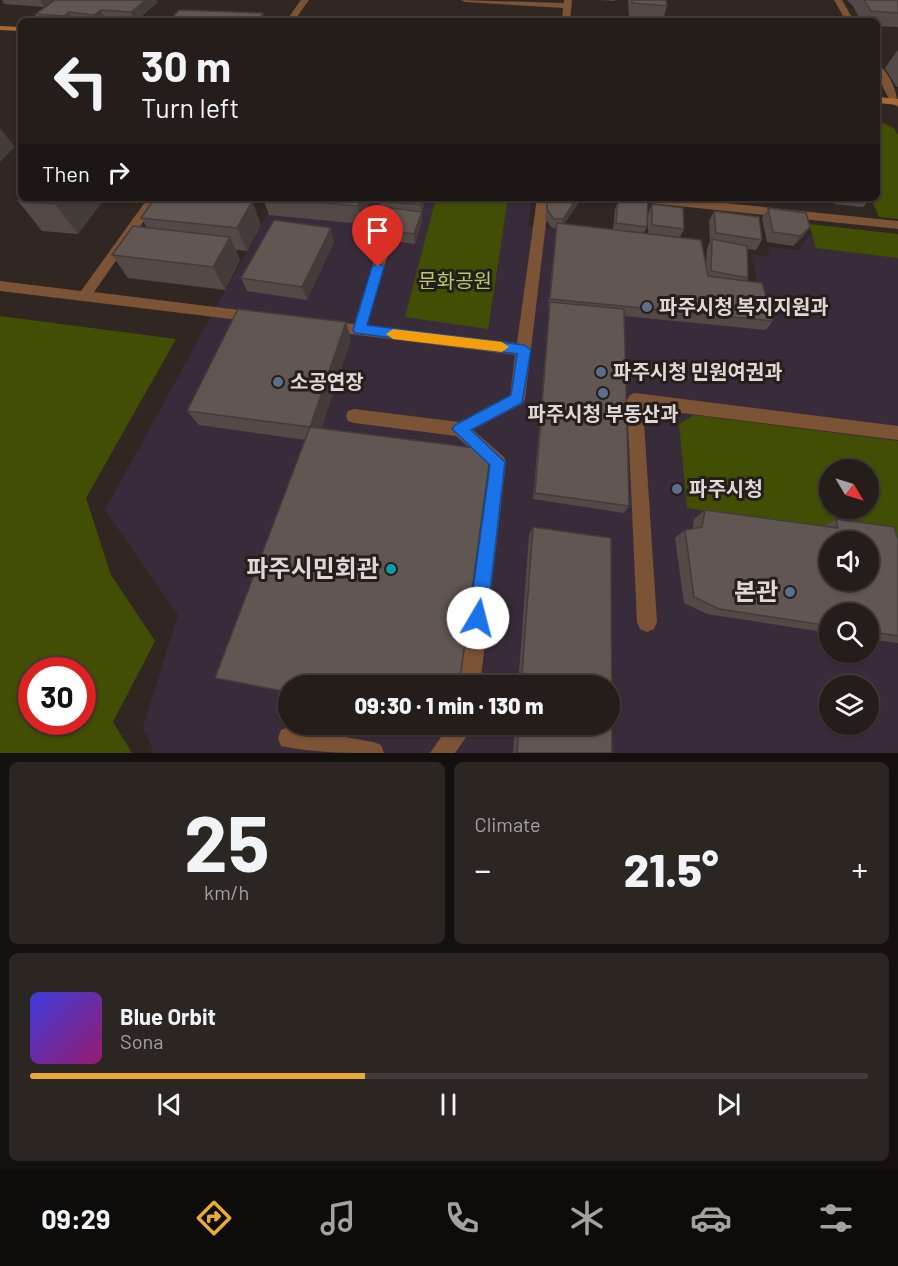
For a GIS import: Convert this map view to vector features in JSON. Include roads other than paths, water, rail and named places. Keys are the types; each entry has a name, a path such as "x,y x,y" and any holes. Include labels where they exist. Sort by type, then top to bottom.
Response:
{"main road":[{"path":"0,28 18,29"},
{"path":"880,100 898,103"}],"street":[{"path":"37,18 60,0"},
{"path":"292,18 305,0"},
{"path":"466,0 568,3 566,18"},
{"path":"838,0 848,18"},
{"path":"880,72 898,103"},
{"path":"84,296 152,201"},
{"path":"460,429 518,399 543,201"},
{"path":"669,201 898,225"},
{"path":"360,330 384,247"},
{"path":"0,286 268,318"},
{"path":"314,324 524,350"},
{"path":"647,622 635,400 898,433"},
{"path":"354,416 460,429 498,462 470,675"},
{"path":"441,753 455,735"},
{"path":"289,738 373,753"}],"place":[{"name":"파주시청 복지지원과","path":"647,307"},
{"name":"파주시청 민원여권과","path":"601,372"},
{"name":"소공연장","path":"278,382"},
{"name":"파주시청 부동산과","path":"603,393"},
{"name":"파주시청","path":"677,489"},
{"name":"파주시민회관","path":"391,569"},
{"name":"본관","path":"790,592"}],"park label":[{"name":"문화공원","path":"455,281"}]}
